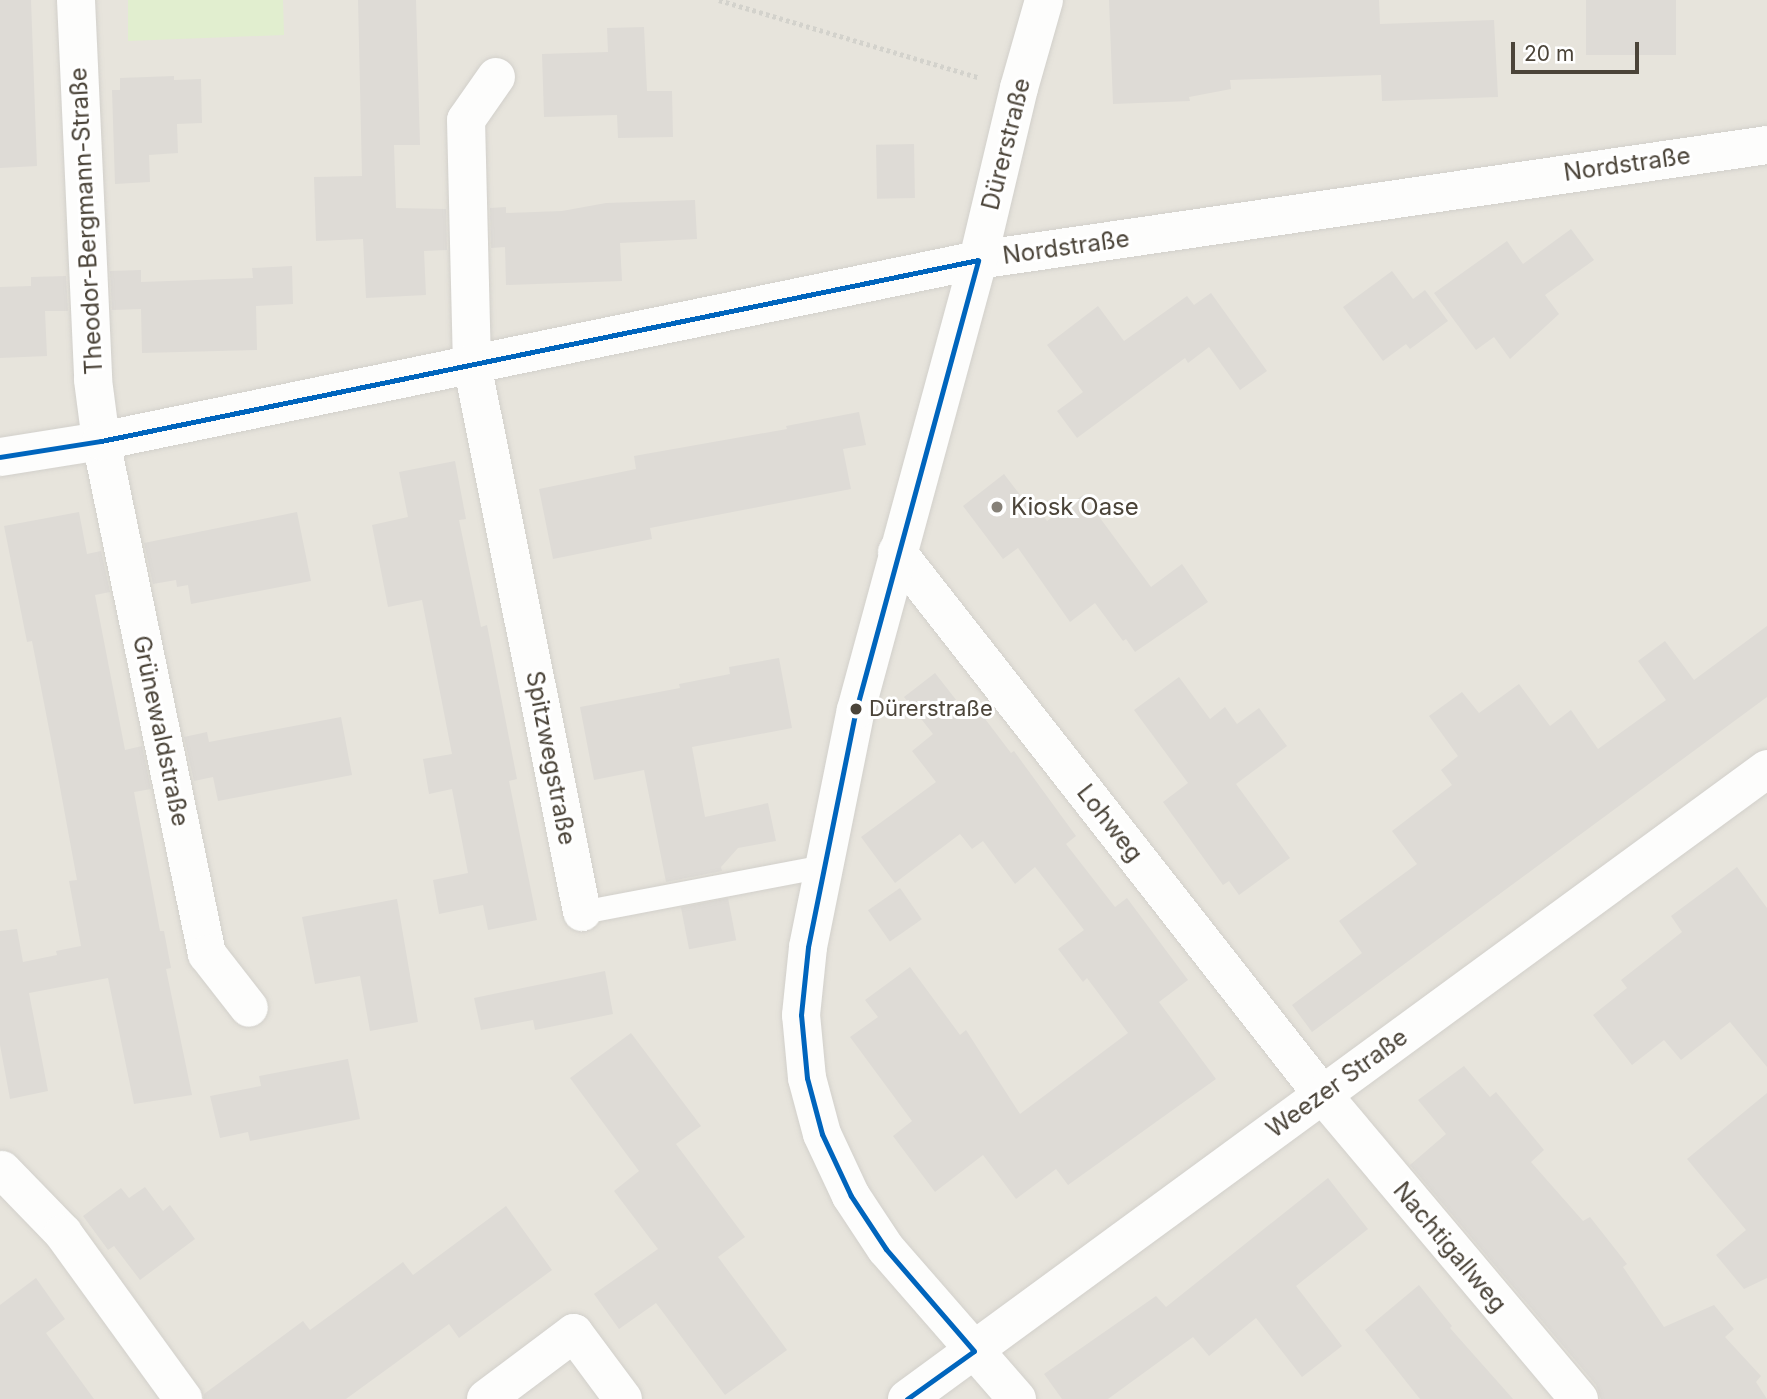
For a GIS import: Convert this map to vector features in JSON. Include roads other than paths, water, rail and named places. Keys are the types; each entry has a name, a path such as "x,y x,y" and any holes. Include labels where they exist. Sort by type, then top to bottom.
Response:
{"street":[{"name":"Theodor-Bergmann-Straße","path":"76,0 93,380 101,441"},
{"name":"Dürerstraße","path":"1017,1399 886,1249 852,1196 822,1134 807,1078 801,1015 808,947 856,710 978,260 1019,88 1044,0"},
{"name":"Spitzwegstraße","path":"496,77 466,120 472,363 582,912"},
{"name":"Nordstraße","path":"0,457 101,441 978,260 1767,145"},
{"name":"Grünewaldstraße","path":"101,441 207,954 249,1008"},
{"name":"Lohweg","path":"897,552 1322,1094"},
{"name":"Weezer Straße","path":"907,1399 1767,769"},
{"name":"Nachtigallweg","path":"1322,1094 1579,1399"},
{"path":"2,1170 62,1233 183,1399"},
{"path":"486,1399 574,1333 624,1399"}],"lane":[{"name":"Spitzwegstraße","path":"582,912 824,866"}],"place":[{"name":"Kiosk Oase","path":"997,507"},
{"name":"Dürerstraße","path":"856,709"}]}
